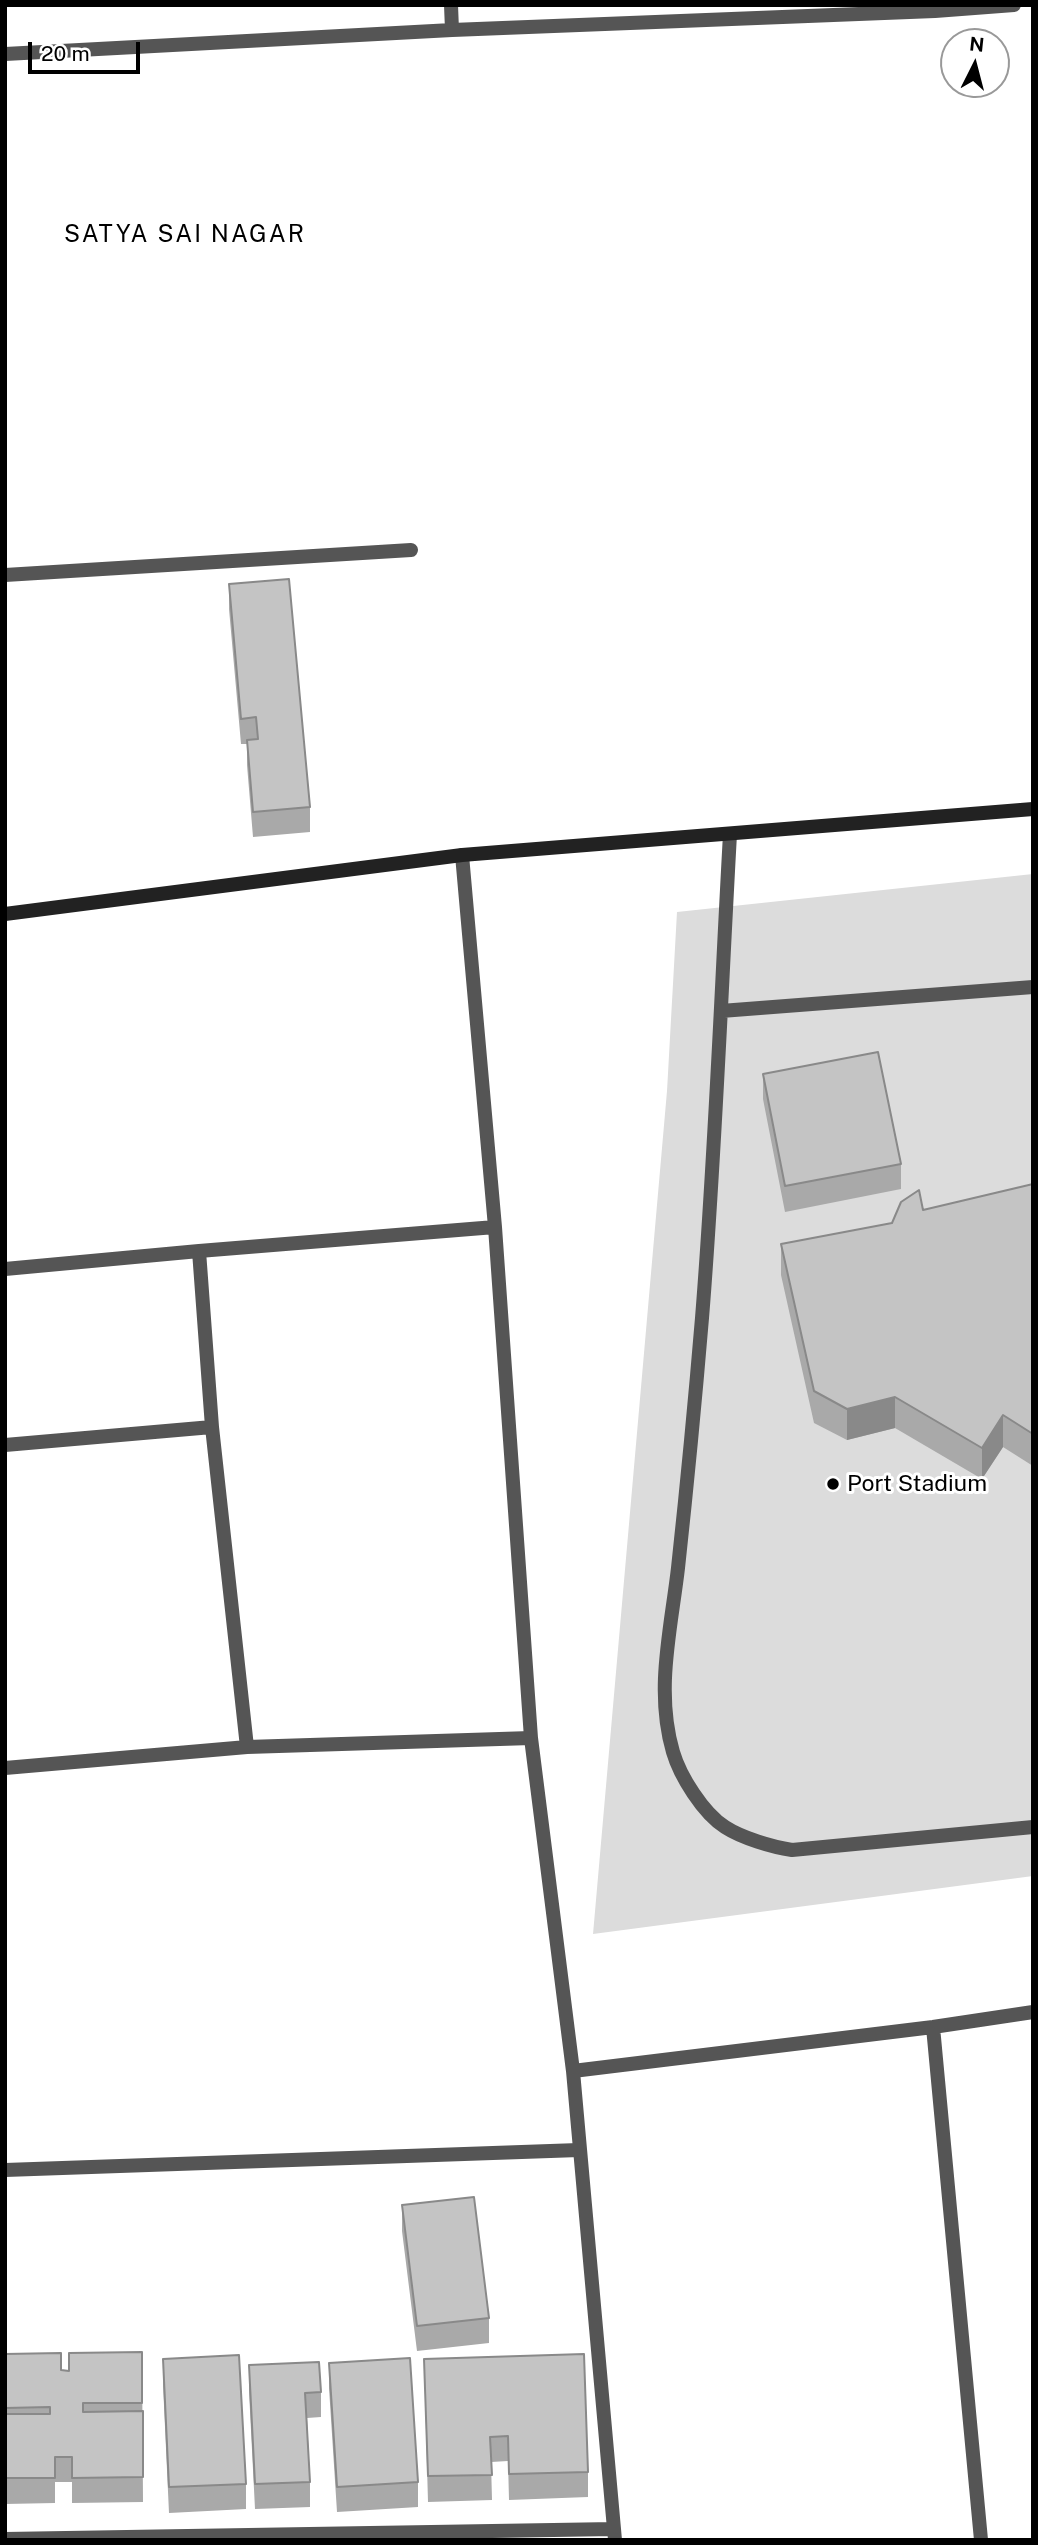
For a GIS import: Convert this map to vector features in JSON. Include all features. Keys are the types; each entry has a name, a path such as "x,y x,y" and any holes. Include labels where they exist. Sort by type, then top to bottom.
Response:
{"main road":[{"path":"5,914 462,855 1033,809"}],"street":[{"path":"451,5 452,30"},
{"path":"5,54 452,30 1014,5"},
{"path":"5,575 411,550"},
{"path":"730,834 702,1318 678,1568 664,1677 664,1702 673,1753 682,1774 700,1802 724,1827 775,1847 792,1850 1033,1827"},
{"path":"5,2539 615,2534 573,2071 531,1738 495,1227 462,855"},
{"path":"721,1011 1033,987"},
{"path":"5,1269 495,1227"},
{"path":"199,1251 212,1427 247,1747"},
{"path":"5,1445 212,1427"},
{"path":"5,1768 247,1747 531,1738"},
{"path":"573,2071 933,2027 1033,2012"},
{"path":"933,2027 981,2540"},
{"path":"5,2170 579,2150"}],"shaded area":[{"name":"Port Stadium","path":"1033,874 1033,1876 593,1934 667,1091 677,912"}],"building":[{"path":"289,579 310,807 253,812 247,740 258,739 256,717 241,719 229,584"},
{"path":"878,1052 901,1164 785,1186 763,1074"},
{"path":"1033,1184 1033,1434 1003,1415 982,1448 895,1397 847,1409 814,1391 781,1244 892,1223 901,1202 919,1190 923,1210"},
{"path":"474,2197 489,2318 417,2326 402,2205"},
{"path":"142,2352 142,2403 83,2403 83,2412 143,2411 143,2477 72,2478 72,2457 55,2457 55,2478 5,2478 5,2414 50,2414 50,2407 5,2408 5,2354 61,2353 61,2370 69,2371 69,2353"},
{"path":"584,2354 588,2472 509,2474 508,2436 490,2437 492,2475 428,2476 424,2359"},
{"path":"239,2355 246,2484 169,2487 163,2359"},
{"path":"410,2358 418,2482 337,2487 329,2363"},
{"path":"319,2362 321,2392 305,2393 310,2482 255,2484 249,2365"}],"place":[{"name":"Port Stadium","path":"833,1484"}],"district":[{"name":"SATYA SAI NAGAR","path":"185,235"}]}
